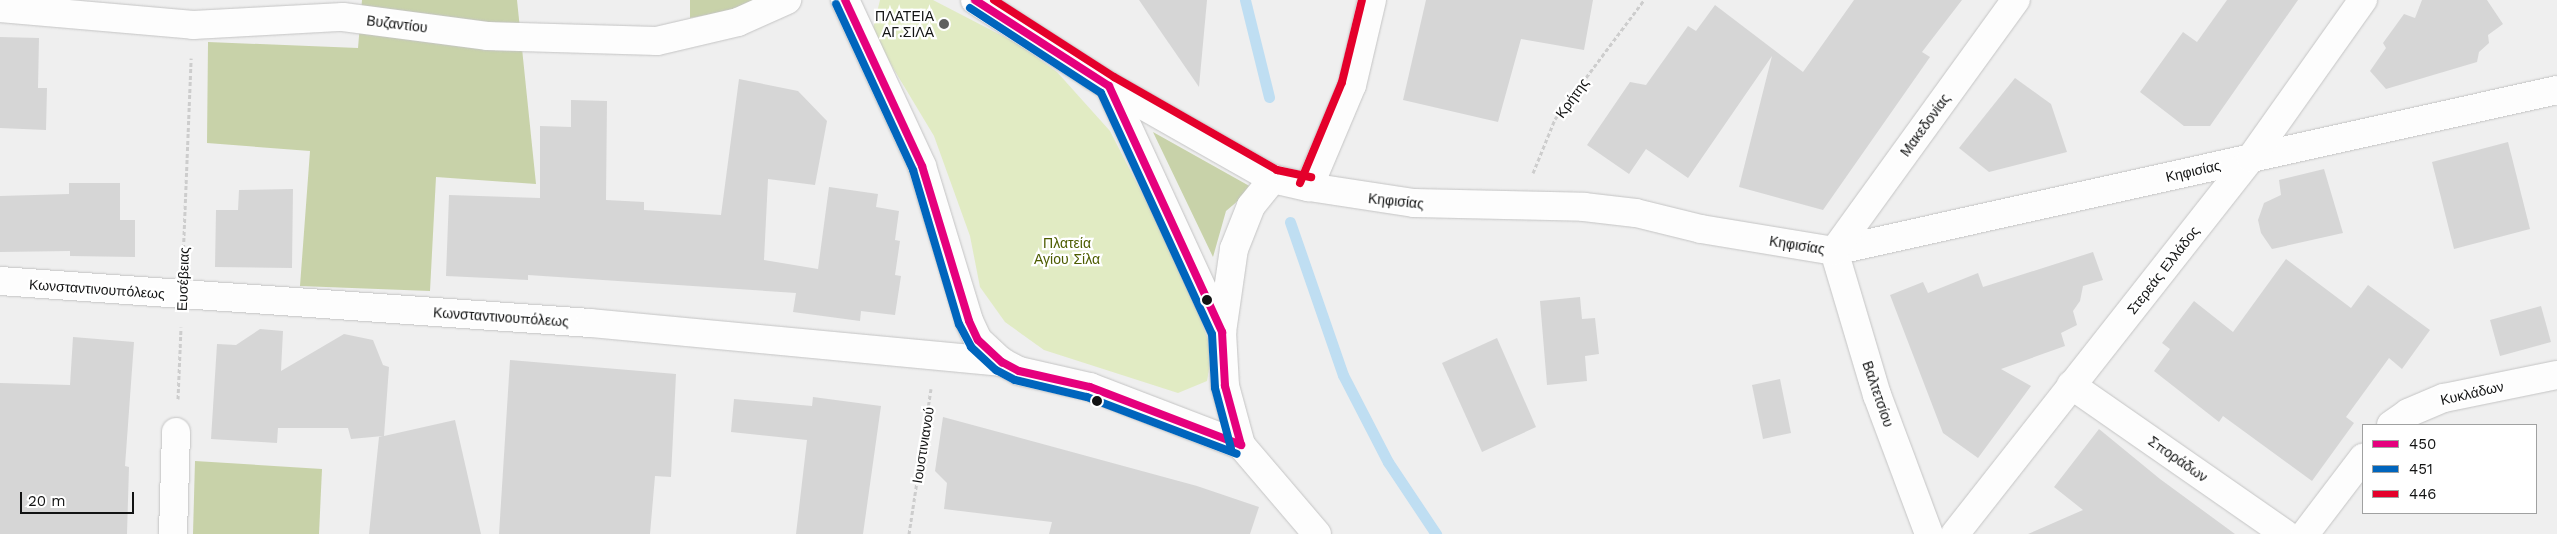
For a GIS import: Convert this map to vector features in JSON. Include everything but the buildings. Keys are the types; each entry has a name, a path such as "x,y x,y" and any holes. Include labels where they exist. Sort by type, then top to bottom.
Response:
{"street":[{"name":"Βυζαντίου","path":"0,8 193,25 344,9 487,36 657,41 738,22 787,0"},
{"name":"Κωνσταντινουπόλεως","path":"845,0 922,166 962,297 978,340 1002,362 1019,371 1090,386 1241,445"},
{"name":"Κηφισίας","path":"975,0 1109,86 1273,179 1405,203 1584,208 1636,213 1701,229 1834,251 2557,90"},
{"path":"1309,187 1352,84 1372,0"},
{"name":"Μακεδονίας","path":"1834,251 2016,0"},
{"name":"Στερεάς Ελλάδος","path":"1955,534 2251,158 2363,0"},
{"path":"1109,86 1222,332"},
{"path":"1273,179 1252,206 1234,249 1222,332 1225,386 1241,445 1317,534"},
{"name":"Βαλτετσίου","path":"1834,251 1877,395 1929,534"},
{"name":"Κωνσταντινουπόλεως","path":"0,281 182,296 590,323 1002,362"},
{"name":"Κυκλάδων","path":"2392,424 2408,413 2444,398 2557,375"},
{"name":"Σποράδων","path":"2071,385 2285,534"},
{"path":"173,534 176,432"},
{"path":"2305,534 2362,459"}],"path":[{"name":"Κρήτης","path":"1519,207 1556,119 1644,0"},
{"name":"Ευσέβειας","path":"176,432 193,25"},
{"name":"Ιουστινιανού","path":"909,534 936,357"}],"green space":[{"path":"362,0 517,0 536,184 436,177 430,291 300,286 310,151 207,143 208,42 358,48"},
{"path":"690,0 760,0 747,8 690,18"},
{"name":"Πλατεία Αγίου Σίλα","path":"880,0 933,0 1018,44 1057,72 1110,131 1187,281 1212,351 1207,381 1178,393 1044,350 1005,322 980,287 970,236 934,136 872,33"},
{"path":"1153,132 1253,188 1226,211 1213,257"},
{"path":"195,461 322,469 319,534 193,534"}],"waterway":[{"path":"1245,0 1269,97"},
{"path":"1290,222 1343,375 1388,462 1436,534"}],"transit line":[{"name":"450","path":"845,0 922,166 969,321 978,340 1002,362 1019,371 1090,387 1241,445"},
{"name":"450","path":"975,0 1109,86 1222,332 1225,386 1241,445"},
{"name":"446","path":"994,0 1114,77 1277,170 1311,177"},
{"name":"446","path":"1300,183 1342,82 1362,0"},
{"name":"451","path":"836,4 913,170 959,324 971,347 996,370 1015,380 1087,397 1237,454"},
{"name":"451","path":"970,8 1101,93 1212,334 1215,388 1231,448"}],"place":[{"name":"ΠΛΑΤΕΙΑ ΑΓ.ΣΙΛΑ","path":"944,24"}]}
